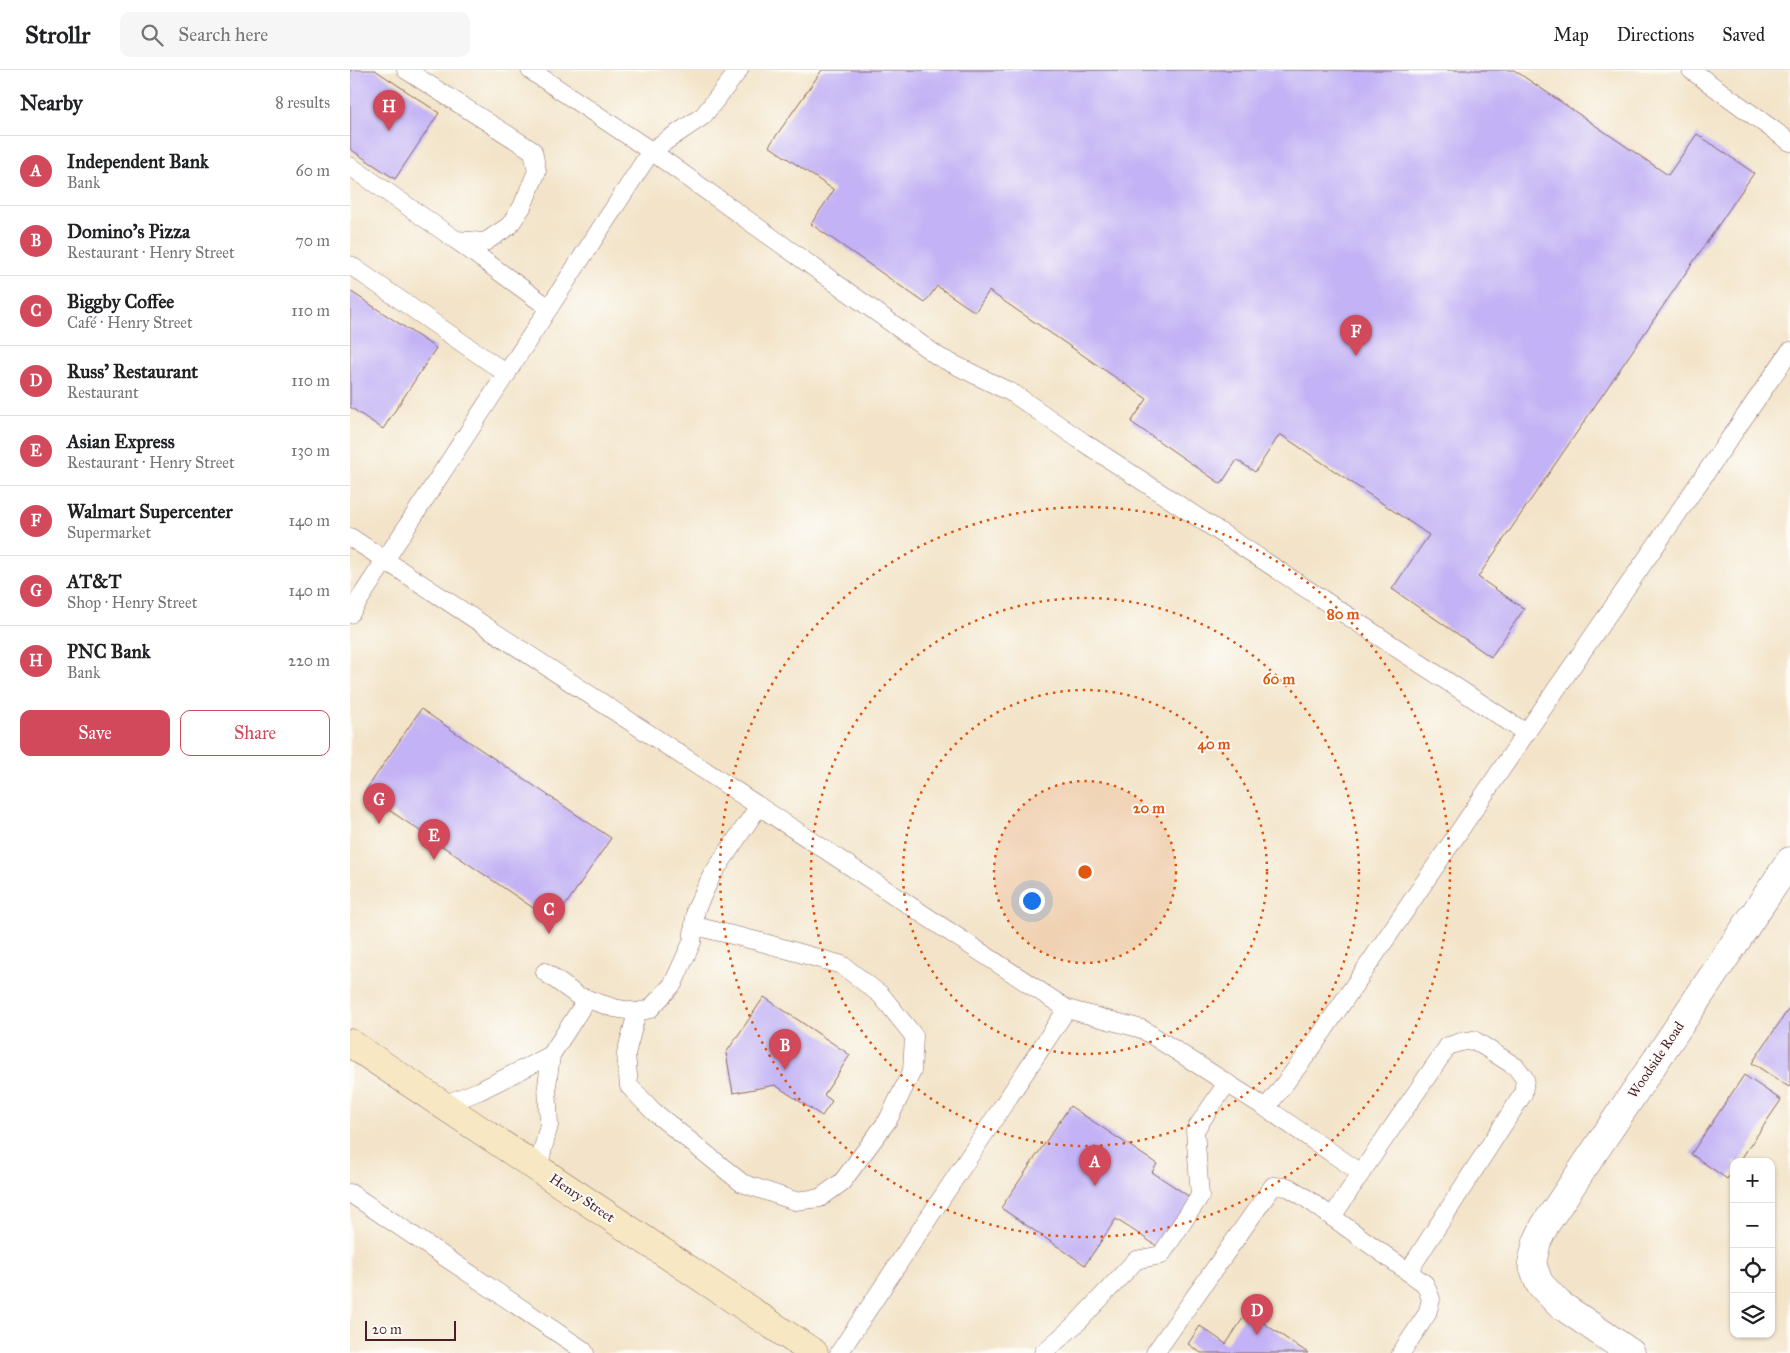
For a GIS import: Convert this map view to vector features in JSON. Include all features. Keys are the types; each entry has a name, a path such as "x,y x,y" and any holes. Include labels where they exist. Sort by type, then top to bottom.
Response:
{"main road":[{"name":"Henry Street","path":"350,1043 814,1353"}],"street":[{"name":"Woodside Road","path":"1631,1353 1560,1304 1539,1283 1532,1263 1537,1242 1545,1225 1790,861"}],"lane":[{"path":"406,70 533,151 537,171 522,207 509,226 485,242 456,240"},
{"path":"530,70 651,151 939,357 1014,394 1083,442 1526,733"},
{"path":"350,614 651,151 703,116 739,70"},
{"path":"1691,70 1790,142"},
{"path":"350,166 550,308"},
{"path":"350,265 507,374"},
{"path":"1266,1108 1311,1049 1526,733 1790,351"},
{"path":"350,537 1067,1009 1142,1029 1228,1083 1361,1173"},
{"path":"545,972 578,996 614,1008 637,1012 650,1009 673,984 692,942 696,909 712,875 759,806"},
{"path":"637,1012 626,1054 629,1086 654,1112 742,1183 796,1201 820,1198 842,1182 888,1120 912,1071 914,1036 881,995 842,965 761,942 694,926"},
{"path":"538,1168 549,1125 547,1086 550,1055 587,999"},
{"path":"839,1353 1067,1009"},
{"path":"1332,1217 1448,1046 1474,1040 1516,1067 1525,1079 1523,1094 1408,1272"},
{"path":"443,1105 479,1091 550,1055"},
{"path":"1043,1353 1078,1322 1136,1260 1161,1255 1200,1196 1195,1130 1228,1083"},
{"path":"1155,1353 1273,1186 1288,1188 1303,1196 1425,1284 1431,1299 1427,1314 1401,1353"},
{"path":"350,1193 585,1353"}],"building":[{"path":"350,70 375,70 439,113 395,179 350,149"},
{"path":"822,70 1514,70 1668,175 1697,134 1754,173 1478,577 1524,609 1491,657 1392,589 1429,535 1280,434 1255,472 1237,460 1221,484 1131,422 1147,399 989,291 975,312 937,286 925,303 811,224 834,190 769,146"},
{"path":"350,291 436,348 383,429 350,407"},
{"path":"421,709 611,838 554,922 364,793"},
{"path":"764,997 850,1055 824,1095 832,1101 822,1116 775,1085 733,1093 726,1053"},
{"path":"1790,1007 1790,1085 1789,1087 1752,1063"},
{"path":"1744,1075 1781,1100 1742,1158 1730,1158 1730,1175 1727,1179 1691,1154"},
{"path":"1070,1106 1157,1164 1152,1172 1196,1201 1163,1250 1116,1219 1085,1265 1001,1208"},
{"path":"1247,1312 1308,1353 1201,1353 1188,1344 1200,1326 1226,1344"}],"place":[{"name":"PNC Bank","path":"389,131"},
{"name":"Walmart Supercenter","path":"1356,356"},
{"name":"AT&T","path":"379,824"},
{"name":"Asian Express","path":"434,860"},
{"name":"Biggby Coffee","path":"549,934"},
{"name":"Domino's Pizza","path":"785,1070"},
{"name":"Independent Bank","path":"1095,1186"},
{"name":"Russ' Restaurant","path":"1257,1335"}]}
